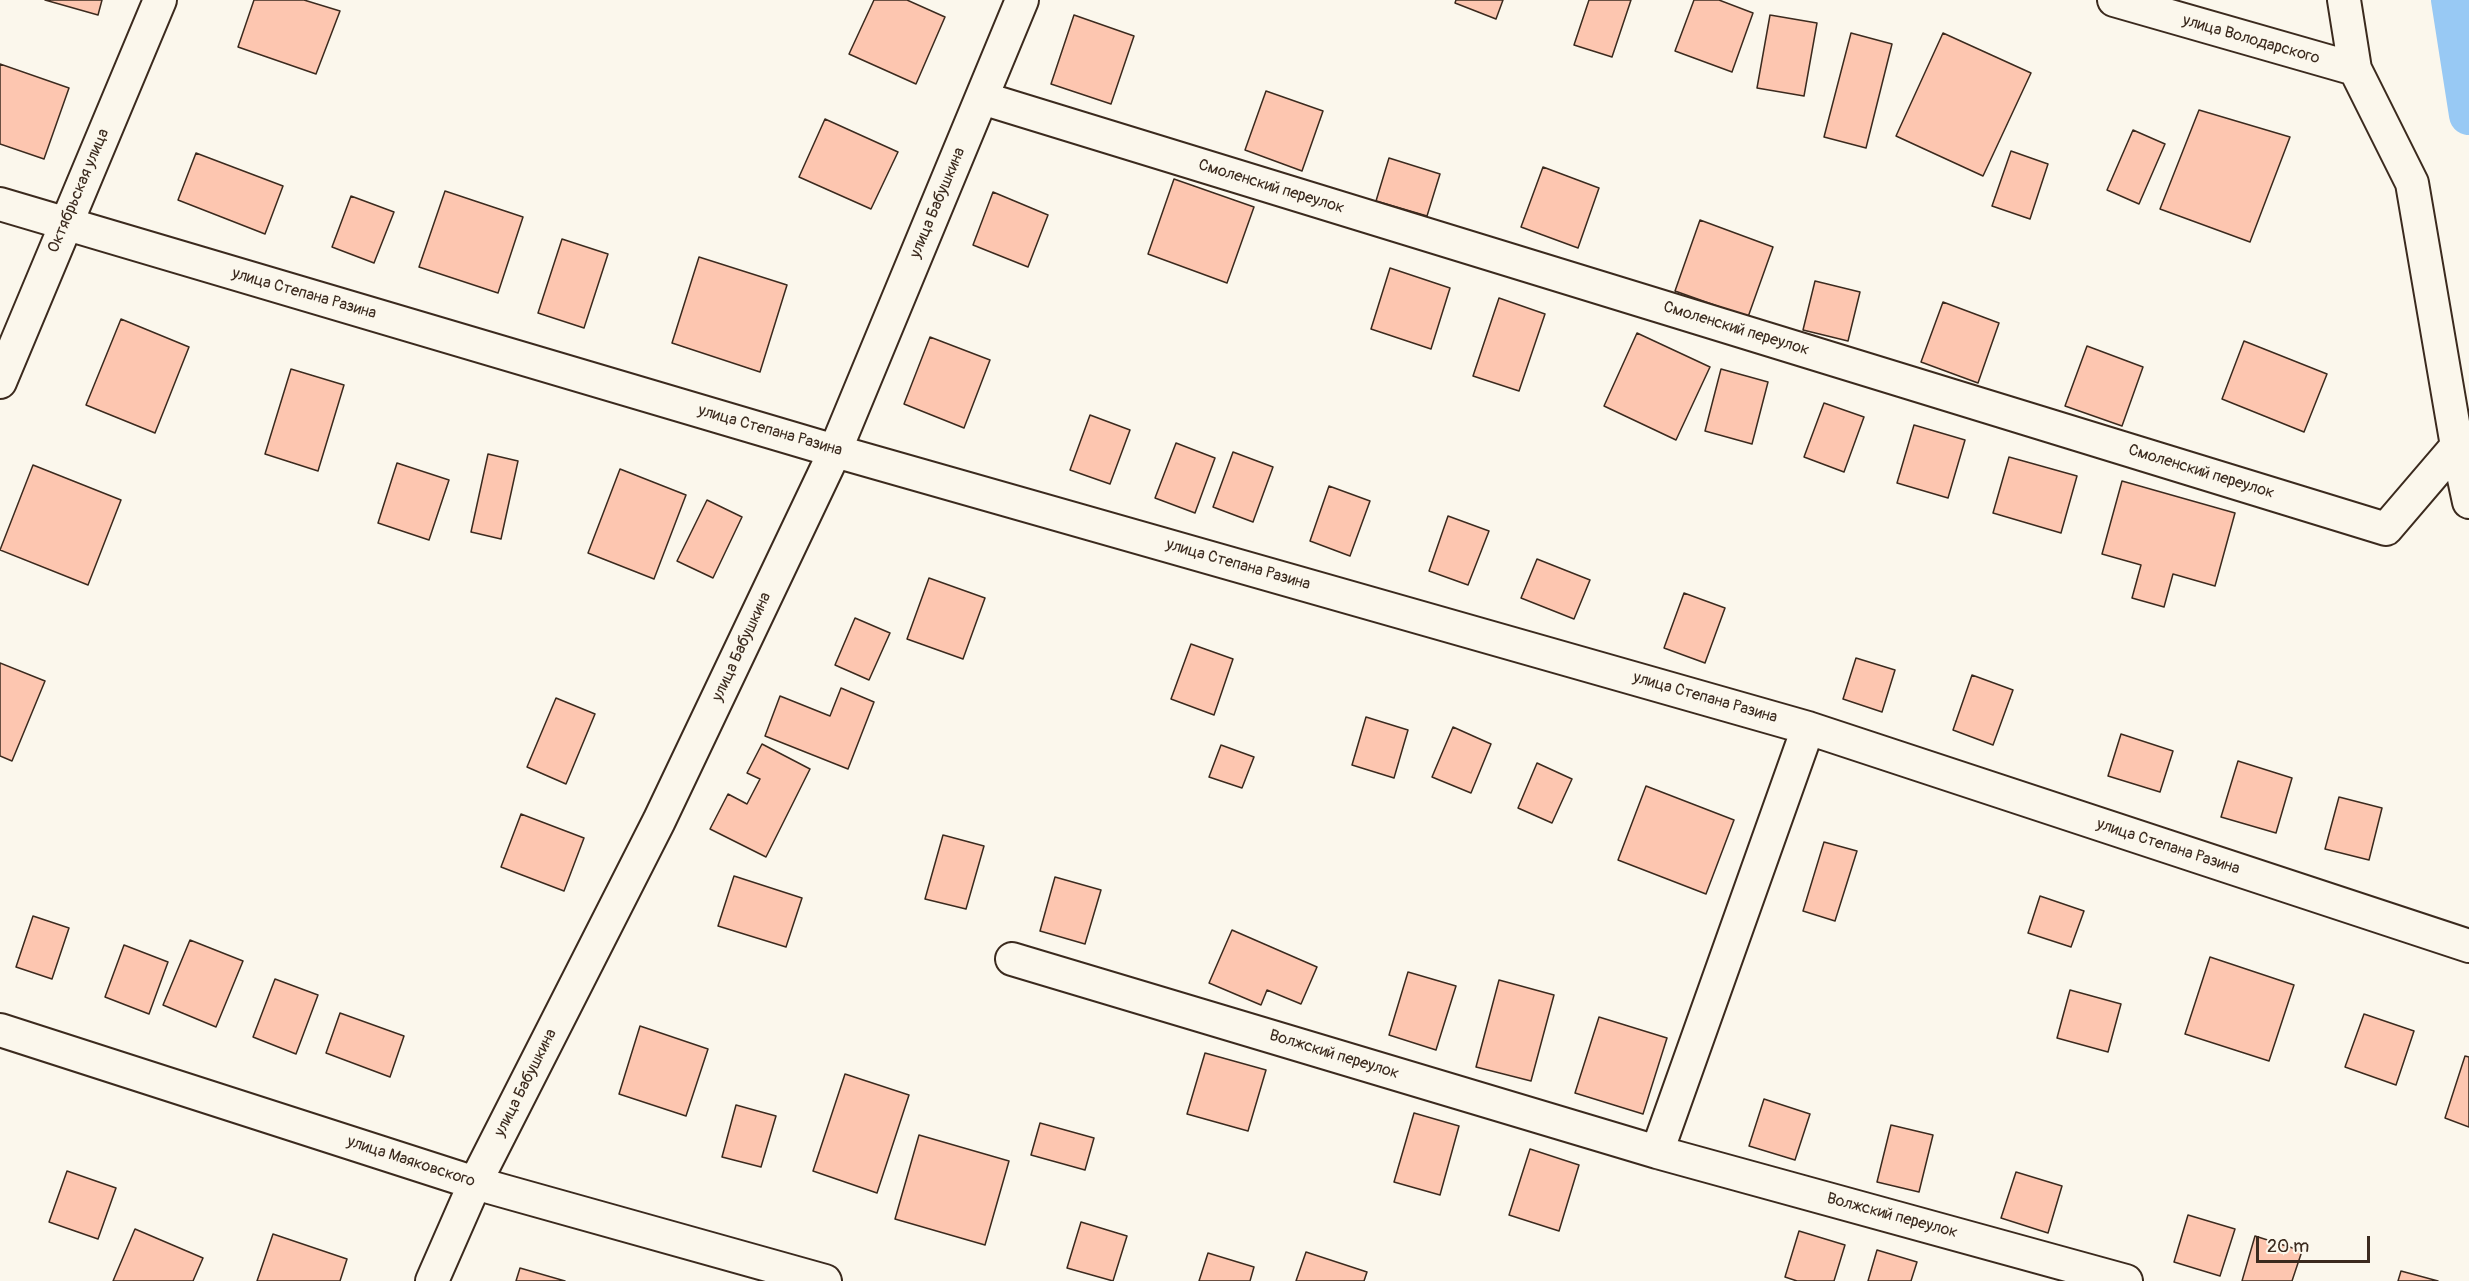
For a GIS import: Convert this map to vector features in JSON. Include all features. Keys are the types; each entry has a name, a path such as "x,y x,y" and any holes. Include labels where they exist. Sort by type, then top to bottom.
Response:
{"street":[{"name":"Октябрьская улица","path":"0,382 160,0"},
{"name":"улица Бабушкина","path":"432,1281 475,1183 659,821 835,451 1022,0"},
{"name":"улица Володарского","path":"2114,0 2355,69"},
{"path":"2344,0 2355,69 2412,183 2457,447 2469,502"},
{"name":"Смоленский переулок","path":"982,98 2386,529 2457,447"},
{"name":"улица Степана Разина","path":"0,204 835,451 1808,728 2469,946"},
{"path":"1657,1152 1808,728"},
{"name":"Волжский переулок","path":"1012,959 1657,1152 2126,1281"},
{"name":"улица Маяковского","path":"0,1030 475,1183 825,1281"}],"building":[{"path":"45,0 102,0 98,15"},
{"path":"254,0 304,0 340,11 316,74 238,47"},
{"path":"874,0 907,0 945,17 916,84 849,54"},
{"path":"1456,0 1503,0 1496,19 1455,3"},
{"path":"1589,0 1631,0 1612,57 1574,45"},
{"path":"1694,0 1719,0 1753,13 1732,72 1675,51"},
{"path":"1074,15 1134,36 1111,104 1051,84"},
{"path":"1770,15 1817,23 1804,96 1757,88"},
{"path":"1851,33 1892,44 1866,148 1824,137"},
{"path":"1943,33 2031,73 1983,176 1896,136"},
{"path":"0,64 69,88 44,159 0,144"},
{"path":"1266,91 1323,111 1302,171 1245,150"},
{"path":"2199,110 2290,137 2250,242 2160,209"},
{"path":"825,119 898,152 871,209 799,177"},
{"path":"2133,130 2165,144 2139,204 2107,190"},
{"path":"2011,151 2048,164 2030,219 1992,206"},
{"path":"196,153 283,186 265,234 178,200"},
{"path":"1389,158 1440,174 1427,216 1376,201"},
{"path":"1543,167 1599,188 1578,248 1521,227"},
{"path":"1174,179 1254,207 1227,283 1148,254"},
{"path":"445,191 523,217 498,293 419,267"},
{"path":"993,192 1048,215 1028,267 973,245"},
{"path":"351,196 394,212 374,263 332,247"},
{"path":"1700,220 1773,247 1748,317 1675,291"},
{"path":"562,239 608,254 584,328 538,313"},
{"path":"699,257 787,285 760,372 672,343"},
{"path":"1390,268 1450,288 1431,349 1371,329"},
{"path":"1815,281 1860,292 1848,341 1803,330"},
{"path":"1499,298 1545,314 1519,391 1473,376"},
{"path":"1943,302 1999,323 1978,383 1921,362"},
{"path":"121,319 189,347 155,433 86,405"},
{"path":"1637,333 1710,367 1676,440 1604,406"},
{"path":"930,337 990,360 964,428 904,404"},
{"path":"2244,341 2327,374 2304,432 2222,399"},
{"path":"2087,346 2143,367 2122,426 2065,406"},
{"path":"291,369 344,385 318,471 265,454"},
{"path":"1721,369 1768,382 1752,444 1705,431"},
{"path":"1824,403 1864,417 1844,472 1804,457"},
{"path":"1090,415 1130,430 1110,484 1070,470"},
{"path":"1914,425 1965,440 1948,498 1897,483"},
{"path":"1176,443 1215,458 1195,513 1155,498"},
{"path":"1233,452 1273,467 1253,522 1213,507"},
{"path":"488,454 518,461 501,539 471,532"},
{"path":"2009,457 2077,476 2061,533 1993,513"},
{"path":"397,463 449,480 429,540 378,523"},
{"path":"33,465 121,500 88,585 0,550"},
{"path":"620,469 686,495 654,579 588,553"},
{"path":"2122,481 2235,513 2215,586 2173,574 2164,607 2132,598 2141,565 2102,554"},
{"path":"1329,486 1370,501 1350,556 1310,541"},
{"path":"707,500 742,517 713,578 677,561"},
{"path":"1448,516 1489,531 1468,585 1429,571"},
{"path":"1537,559 1590,580 1574,619 1521,598"},
{"path":"929,578 985,598 963,659 907,639"},
{"path":"1684,593 1725,608 1705,663 1664,648"},
{"path":"855,618 890,633 869,680 835,665"},
{"path":"1191,644 1233,659 1214,715 1171,699"},
{"path":"1856,658 1895,670 1882,712 1843,699"},
{"path":"0,663 45,681 12,761 0,756"},
{"path":"1972,675 2013,690 1993,745 1953,730"},
{"path":"841,688 874,702 848,769 765,736 780,696 830,716"},
{"path":"556,698 595,714 566,784 527,767"},
{"path":"1366,717 1408,730 1394,778 1352,765"},
{"path":"1453,727 1491,744 1471,793 1432,777"},
{"path":"2121,734 2173,751 2160,792 2108,776"},
{"path":"762,744 810,769 766,857 710,829 728,794 747,804 760,779 747,773"},
{"path":"1221,745 1254,757 1242,788 1209,777"},
{"path":"2238,761 2292,778 2276,833 2221,817"},
{"path":"1537,763 1572,779 1552,823 1518,808"},
{"path":"1646,786 1734,820 1706,894 1618,860"},
{"path":"2339,797 2382,808 2369,860 2325,849"},
{"path":"521,814 584,838 564,891 501,867"},
{"path":"943,835 984,846 966,909 925,899"},
{"path":"1824,842 1857,851 1835,921 1803,911"},
{"path":"734,876 802,898 786,947 718,926"},
{"path":"1055,877 1101,890 1085,944 1040,931"},
{"path":"2040,896 2084,911 2071,947 2028,933"},
{"path":"33,916 69,928 52,979 16,967"},
{"path":"1232,930 1317,967 1301,1004 1267,990 1261,1005 1209,983"},
{"path":"190,940 243,961 216,1027 163,1005"},
{"path":"124,945 168,962 149,1014 105,997"},
{"path":"2210,957 2294,985 2269,1061 2185,1034"},
{"path":"1408,972 1456,986 1436,1050 1389,1035"},
{"path":"275,979 318,995 296,1054 253,1037"},
{"path":"1499,980 1554,995 1531,1081 1476,1067"},
{"path":"2070,990 2121,1004 2108,1052 2057,1038"},
{"path":"340,1013 404,1036 390,1077 326,1053"},
{"path":"2364,1014 2414,1031 2396,1085 2345,1067"},
{"path":"1599,1017 1667,1038 1643,1114 1575,1093"},
{"path":"640,1026 708,1049 686,1116 619,1094"},
{"path":"1205,1053 1266,1070 1248,1131 1187,1114"},
{"path":"2465,1056 2469,1057 2469,1127 2445,1118"},
{"path":"845,1074 909,1095 877,1193 813,1171"},
{"path":"1764,1099 1810,1114 1795,1160 1749,1146"},
{"path":"736,1105 776,1116 761,1167 722,1157"},
{"path":"1414,1113 1459,1126 1440,1195 1394,1182"},
{"path":"1040,1123 1094,1138 1085,1170 1031,1155"},
{"path":"1891,1125 1933,1135 1919,1192 1877,1182"},
{"path":"919,1135 1009,1161 985,1245 895,1219"},
{"path":"1530,1149 1579,1165 1559,1231 1509,1215"},
{"path":"67,1171 116,1188 98,1239 49,1222"},
{"path":"2016,1172 2062,1186 2048,1233 2001,1218"},
{"path":"2188,1215 2235,1229 2220,1276 2174,1262"},
{"path":"1081,1222 1127,1236 1113,1281 1067,1268"},
{"path":"135,1229 203,1258 193,1281 113,1281"},
{"path":"1799,1231 1845,1245 1834,1281 1797,1281 1785,1277"},
{"path":"273,1234 347,1259 340,1281 257,1281"},
{"path":"2255,1236 2302,1251 2292,1281 2242,1281"},
{"path":"1877,1250 1917,1262 1911,1281 1868,1281"},
{"path":"1306,1252 1367,1272 1364,1281 1296,1281"},
{"path":"1208,1253 1254,1267 1250,1281 1199,1281"},
{"path":"520,1268 565,1281 516,1281"},
{"path":"2401,1271 2438,1281 2398,1281"}],"waterway":[{"path":"2451,0 2469,115"}]}
